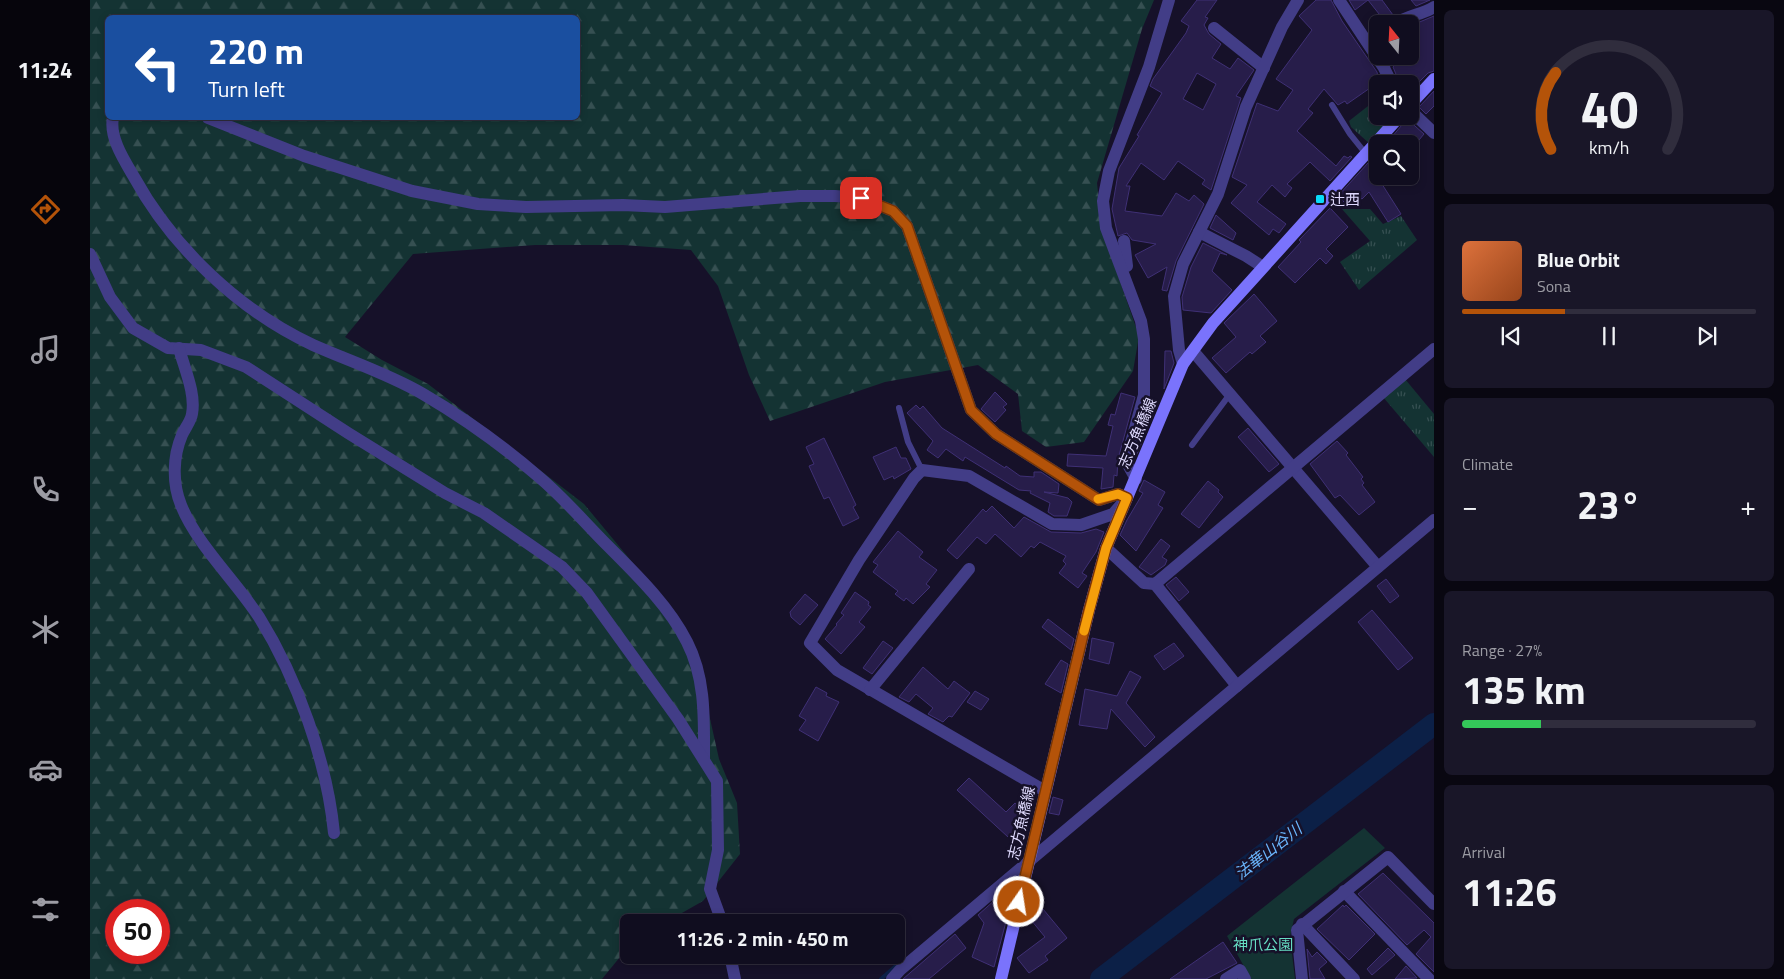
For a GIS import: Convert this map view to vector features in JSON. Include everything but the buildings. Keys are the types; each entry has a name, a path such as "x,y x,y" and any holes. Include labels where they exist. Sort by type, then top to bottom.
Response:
{"main road":[{"path":"1419,95 1434,78"},
{"name":"志方魚橋線","path":"1001,979 1045,791 1106,548 1184,364 1213,323 1392,125"}],"street":[{"path":"1136,479 1126,461 1144,395 1144,339 1141,321 1106,228 1102,201 1109,171 1149,67 1169,0"},
{"path":"1184,364 1179,350 1174,296 1183,264 1218,194 1246,107 1282,27 1298,0"},
{"path":"1338,0 1369,36"},
{"path":"1419,15 1434,7"},
{"path":"1214,28 1264,68"},
{"path":"1383,65 1388,75"},
{"path":"1419,119 1434,133"},
{"path":"113,120 111,128 120,149 148,202 193,256 239,300 275,326 420,392 473,424 541,478 629,567 669,614 688,643 702,688 704,760"},
{"path":"213,120 304,156 412,191 478,204 526,208 623,205 664,207 800,196 835,196 861,198 893,211 907,226 971,410 996,434 1099,500 1118,494 1127,498 1113,514 1081,525 1052,524 969,476 922,470 914,478 859,560 810,643 836,670 1045,791"},
{"path":"1199,232 1263,267"},
{"path":"1124,242 1126,282"},
{"path":"90,254 110,297 133,328 168,348 201,350 246,367 348,433 446,493 484,513 562,567 587,593 622,640 717,781 718,850 710,889 719,914"},
{"path":"179,348 193,400 192,416 182,436 176,456 175,484 181,506 195,531 258,616 294,681 323,774 332,811 334,834"},
{"path":"1106,548 1144,583 1156,584 1434,348"},
{"path":"1193,351 1378,567"},
{"path":"892,979 900,970 1434,520"},
{"path":"870,690 969,569"},
{"path":"1156,584 1237,686"},
{"path":"1302,979 1297,930 1302,924 1388,857 1434,904"},
{"path":"1344,891 1428,979"},
{"path":"1302,924 1354,979"},
{"path":"732,964 735,979"},
{"path":"1226,979 1240,970 1245,979"}],"lane":[{"path":"1427,0 1434,7"},
{"path":"1384,68 1387,65"},
{"path":"1332,104 1350,134 1366,154"},
{"path":"1192,445 1230,394"},
{"path":"899,408 908,442 922,470"}],"green space":[{"path":"90,0 1154,0 1142,29 1097,183 1102,230 1139,336 1133,371 1084,442 1046,447 1022,431 1018,394 978,365 885,382 770,421 749,375 718,286 691,250 623,245 535,245 413,254 345,337 382,360 428,384 584,504 657,592 694,647 719,759 737,803 740,854 703,901 680,914 620,914 620,957 602,979 90,979"},
{"path":"1369,105 1369,125 1386,125 1378,135 1369,135 1369,143 1351,127 1349,121"},
{"path":"1342,209 1370,209 1383,224 1401,216 1417,240 1359,290 1340,262 1370,241"},
{"path":"1405,379 1434,414 1434,457 1383,397"},
{"name":"神爪公園","path":"1364,828 1385,848 1294,919 1290,937 1295,979 1251,979 1227,936"}],"waterway":[{"name":"法華山谷川","path":"1101,979 1434,724"},
{"path":"881,979 897,965"}],"slow traffic":[{"path":"1084,631 1106,548 1127,498 1118,494 1098,499"}],"place":[{"name":"辻西","path":"1320,199"}],"route":[{"path":"861,198 893,211 907,226 971,410 996,434 1099,500 1118,494 1127,498 1106,548 1089,610 1019,902"}]}
